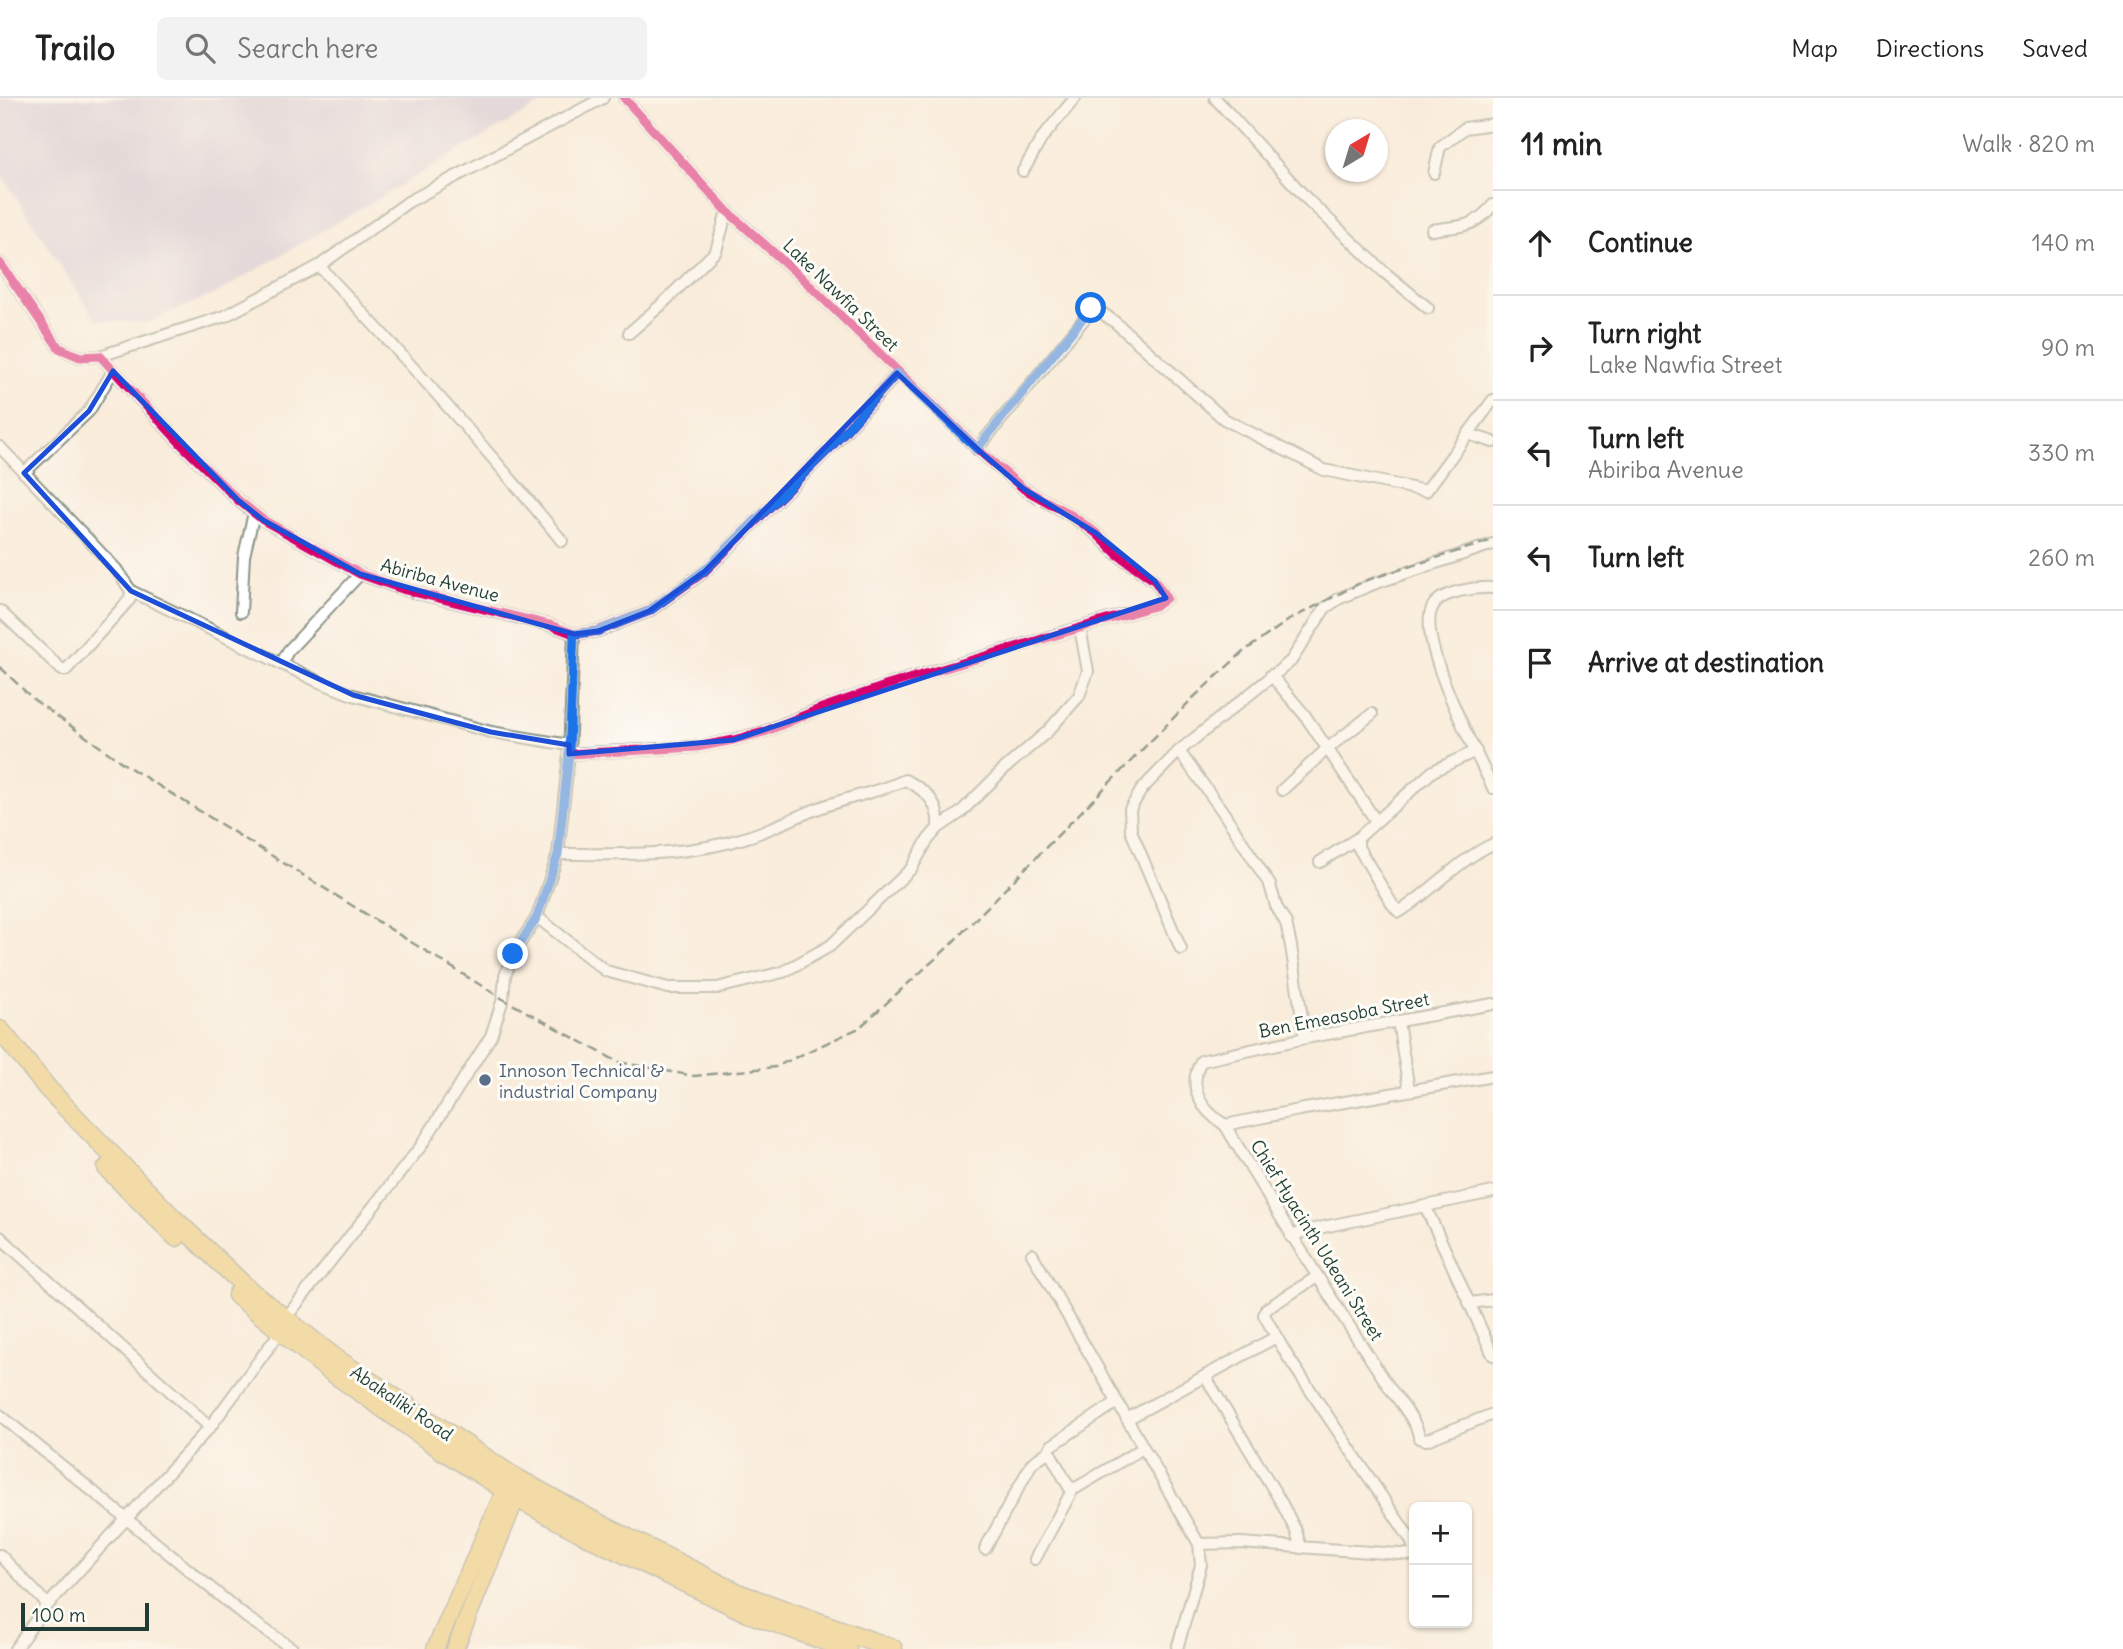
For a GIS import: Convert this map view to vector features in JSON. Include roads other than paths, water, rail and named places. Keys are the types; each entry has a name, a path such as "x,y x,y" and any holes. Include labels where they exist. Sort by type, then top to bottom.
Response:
{"highway":[{"name":"Abakaliki Road","path":"0,1030 48,1089 118,1163 282,1326"},
{"name":"Abakaliki Road","path":"0,1048 49,1108 141,1204 282,1326 392,1397 589,1537 748,1613 848,1649"},
{"name":"Abakaliki Road","path":"514,1486 590,1519 740,1594 893,1649"}],"main road":[{"path":"435,1649 514,1486"},
{"path":"454,1649 514,1486"}],"street":[{"path":"0,263 59,348 80,357 100,356 225,316 319,266 408,202 603,98"},
{"name":"Lake Nawfia Street","path":"624,98 727,211 802,278 977,449 1024,489 1071,515 1096,533 1117,554 1144,571 1165,595 1166,600 1157,606 1080,628"},
{"path":"1023,171 1042,138 1075,98"},
{"path":"1215,98 1308,200 1384,272 1428,308"},
{"path":"1434,173 1440,147 1465,128 1493,124"},
{"path":"1432,230 1466,226 1484,216 1493,205"},
{"path":"629,334 716,251 727,211"},
{"path":"319,266 416,370 562,541"},
{"path":"977,449 1094,307 1116,323 1224,419 1324,470 1426,491 1493,400"},
{"name":"Abiriba Avenue","path":"100,356 181,446 254,513 321,554 360,574 405,590 550,625 574,634"},
{"path":"24,473 89,411 113,371"},
{"path":"15,1649 48,1605 210,1427 282,1326 421,1146 491,1036 513,954 537,917 558,854 569,750 574,634 598,631 649,611 705,570 831,447 897,373"},
{"path":"1468,434 1493,442"},
{"path":"0,447 116,569 131,591 281,664 353,695 569,750 697,747 733,740 764,732 888,685 1080,628 1088,671 1079,696 1048,732 1004,769 960,813 938,828 911,869 830,946 783,972 731,986 668,988 606,971 537,917"},
{"path":"241,612 244,556 254,513"},
{"path":"1181,949 1131,831 1130,809 1142,789 1156,772 1180,751 1291,661 1325,608 1340,598 1493,544"},
{"path":"281,664 288,651 360,574"},
{"path":"1493,588 1458,592 1438,600 1432,608 1429,620 1435,662 1493,788"},
{"path":"0,611 62,670 66,670 130,599 131,591"},
{"path":"1271,675 1304,714 1376,821"},
{"path":"1282,790 1328,748 1372,714"},
{"path":"1180,751 1270,886 1276,906 1286,923 1305,1038"},
{"path":"1320,862 1358,838 1433,771 1476,751"},
{"path":"558,854 638,854 681,850 743,839 832,803 882,791 905,780 918,787 936,805 938,828"},
{"path":"1358,838 1358,848 1399,912 1423,897 1457,867 1493,844"},
{"name":"Ben Emeasoba Street","path":"1201,1061 1305,1038 1493,1004"},
{"path":"1398,1022 1409,1090"},
{"name":"Chief Hyacinth Udeani Street","path":"1201,1061 1195,1073 1194,1084 1199,1098 1212,1116 1225,1125 1291,1237 1403,1409 1419,1429 1419,1438 1426,1440 1493,1414"},
{"path":"1225,1125 1493,1076"},
{"path":"1291,1237 1304,1231 1426,1208 1493,1192"},
{"path":"1426,1208 1493,1355"},
{"path":"0,1237 210,1427"},
{"path":"1032,1254 1199,1544 1200,1565 1177,1649"},
{"path":"1317,1277 1264,1312 1276,1337 1409,1537"},
{"path":"1470,1303 1493,1300"},
{"path":"1127,1419 1276,1337"},
{"path":"1205,1376 1281,1502 1296,1531 1301,1548"},
{"path":"985,1549 1032,1463 1049,1451 1054,1443 1117,1402"},
{"path":"0,1415 246,1617 293,1649"},
{"path":"1035,1559 1073,1489 1143,1448"},
{"path":"1049,1451 1073,1489"},
{"path":"1199,1544 1240,1543 1409,1555"},
{"path":"0,1555 48,1605"}],"railway":[{"path":"0,667 33,699 127,766 503,999 618,1062 694,1076 775,1067 859,1028 945,950 1194,697 1243,652 1289,620 1364,581 1493,540"}],"place":[{"name":"Innoson Technical & industrial Company","path":"485,1080"}]}
